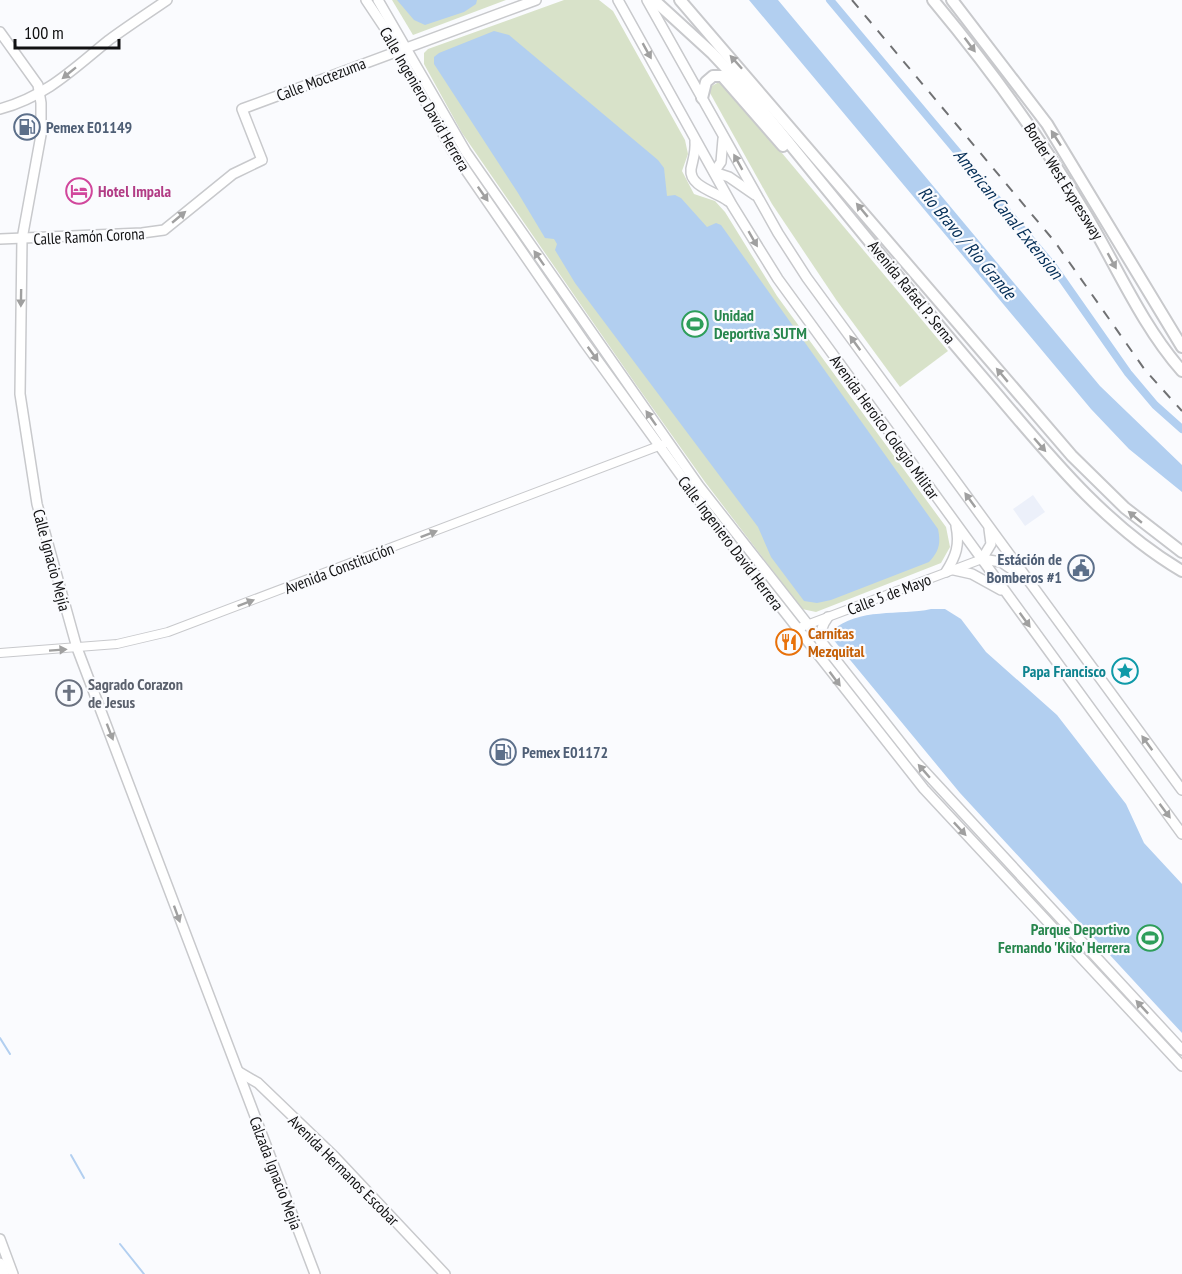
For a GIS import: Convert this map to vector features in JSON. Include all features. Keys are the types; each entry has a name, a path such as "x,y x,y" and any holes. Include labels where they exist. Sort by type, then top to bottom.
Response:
{"highway":[{"name":"Avenida Rafael P. Serna","path":"654,0 724,65 962,354 1078,487 1127,532 1182,571"},
{"name":"Avenida Rafael P. Serna","path":"680,0 1072,456 1125,508 1182,552"},
{"name":"Border West Expressway","path":"933,0 1027,122 1088,217 1152,331 1182,371"},
{"path":"952,0 1047,124 1182,347"},
{"path":"702,98 703,85 709,78 718,75 726,79 830,202 854,221"}],"main road":[{"path":"0,109 41,94 111,39 167,0"},
{"name":"Calle Ingeniero David Herrera","path":"366,0 403,50 473,161 664,444 924,789 1182,1066"},
{"name":"Calle Ingeniero David Herrera","path":"378,0 403,50"},
{"name":"Calle Moctezuma","path":"262,160 242,109 536,0"},
{"name":"Avenida Heroico Colegio Militar","path":"647,0 756,195 807,278 1182,790"},
{"name":"Avenida Heroico Colegio Militar","path":"618,2 732,205 783,287 1182,834"},
{"path":"0,32 38,85 41,94"},
{"name":"Calle Ignacio Mejía","path":"41,94 41,135 22,239 20,394 26,444 46,544 77,648 239,1072"},
{"path":"694,136 696,150 691,171 693,180 697,185 718,193 732,205"},
{"path":"723,137 723,155 714,172 729,177 756,195"},
{"name":"Calle Ramón Corona","path":"0,239 164,230 238,170 262,160"},
{"path":"954,521 958,545 950,571 989,581 1008,595"},
{"path":"988,524 991,544 982,559 1001,562 1032,584"},
{"path":"821,643 819,636 828,617"},
{"name":"Calle Ingeniero David Herrera","path":"801,627 821,643 960,812 1182,1050"},
{"name":"Calzada Ignacio Mejía","path":"239,1072 315,1274"},
{"name":"Avenida Hermanos Escobar","path":"239,1072 258,1083 335,1157 445,1274"},
{"path":"0,1239 13,1274"},
{"path":"0,1263 4,1274"}],"street":[{"name":"Avenida Constitución","path":"0,653 128,642 168,632 664,444"},
{"name":"Calle 5 de Mayo","path":"801,627 982,559"}],"shaded area":[{"path":"1033,495 1045,512 1025,526 1013,509"}],"green space":[{"path":"392,0 506,0 413,35"},
{"name":"Unidad Deportiva SUTM","path":"564,0 599,0 613,11 685,140 688,154 682,171 694,194 715,201 725,212 777,296 946,527 950,547 941,563 816,612 802,609 705,482 462,133 424,64 424,53 428,49"},
{"path":"719,82 725,85 948,351 900,387 837,301 772,204 710,93 710,87"}],"water":[{"path":"397,0 477,0 476,4 464,12 425,25 414,20"},
{"name":"Río Bravo / Rio Grande","path":"749,0 778,0 1100,386 1182,465 1182,492 1129,449 1091,409"},
{"name":"Unidad Deportiva SUTM","path":"494,31 509,35 658,160 664,168 667,196 675,195 681,198 707,227 716,223 721,225 938,529 938,547 929,562 831,600 817,603 804,601 771,557 758,527 575,283 555,250 557,244 554,239 545,238 434,64 434,57 439,53"},
{"path":"945,609 961,619 986,652 1057,715 1126,804 1144,843 1182,884 1182,1033 960,793 832,638 832,631 842,623 854,618"}],"waterway":[{"name":"American Canal Extension","path":"830,0 1053,266 1128,373 1155,405 1182,429"},
{"path":"0,1038 10,1054"},
{"path":"71,1155 84,1178"},
{"path":"120,1244 144,1274"}],"railway":[{"path":"852,0 1055,242 1145,370 1182,411"}],"place":[{"name":"Pemex E01149","path":"27,127"},
{"name":"Hotel Impala","path":"79,191"},
{"name":"Unidad Deportiva SUTM","path":"695,324"},
{"name":"Estáción de Bomberos #1","path":"1081,568"},
{"name":"Carnitas Mezquital","path":"789,642"},
{"name":"Papa Francisco","path":"1125,671"},
{"name":"Sagrado Corazon de Jesus","path":"69,693"},
{"name":"Pemex E01172","path":"503,752"},
{"name":"Parque Deportivo Fernando 'Kiko' Herrera","path":"1150,938"}]}
